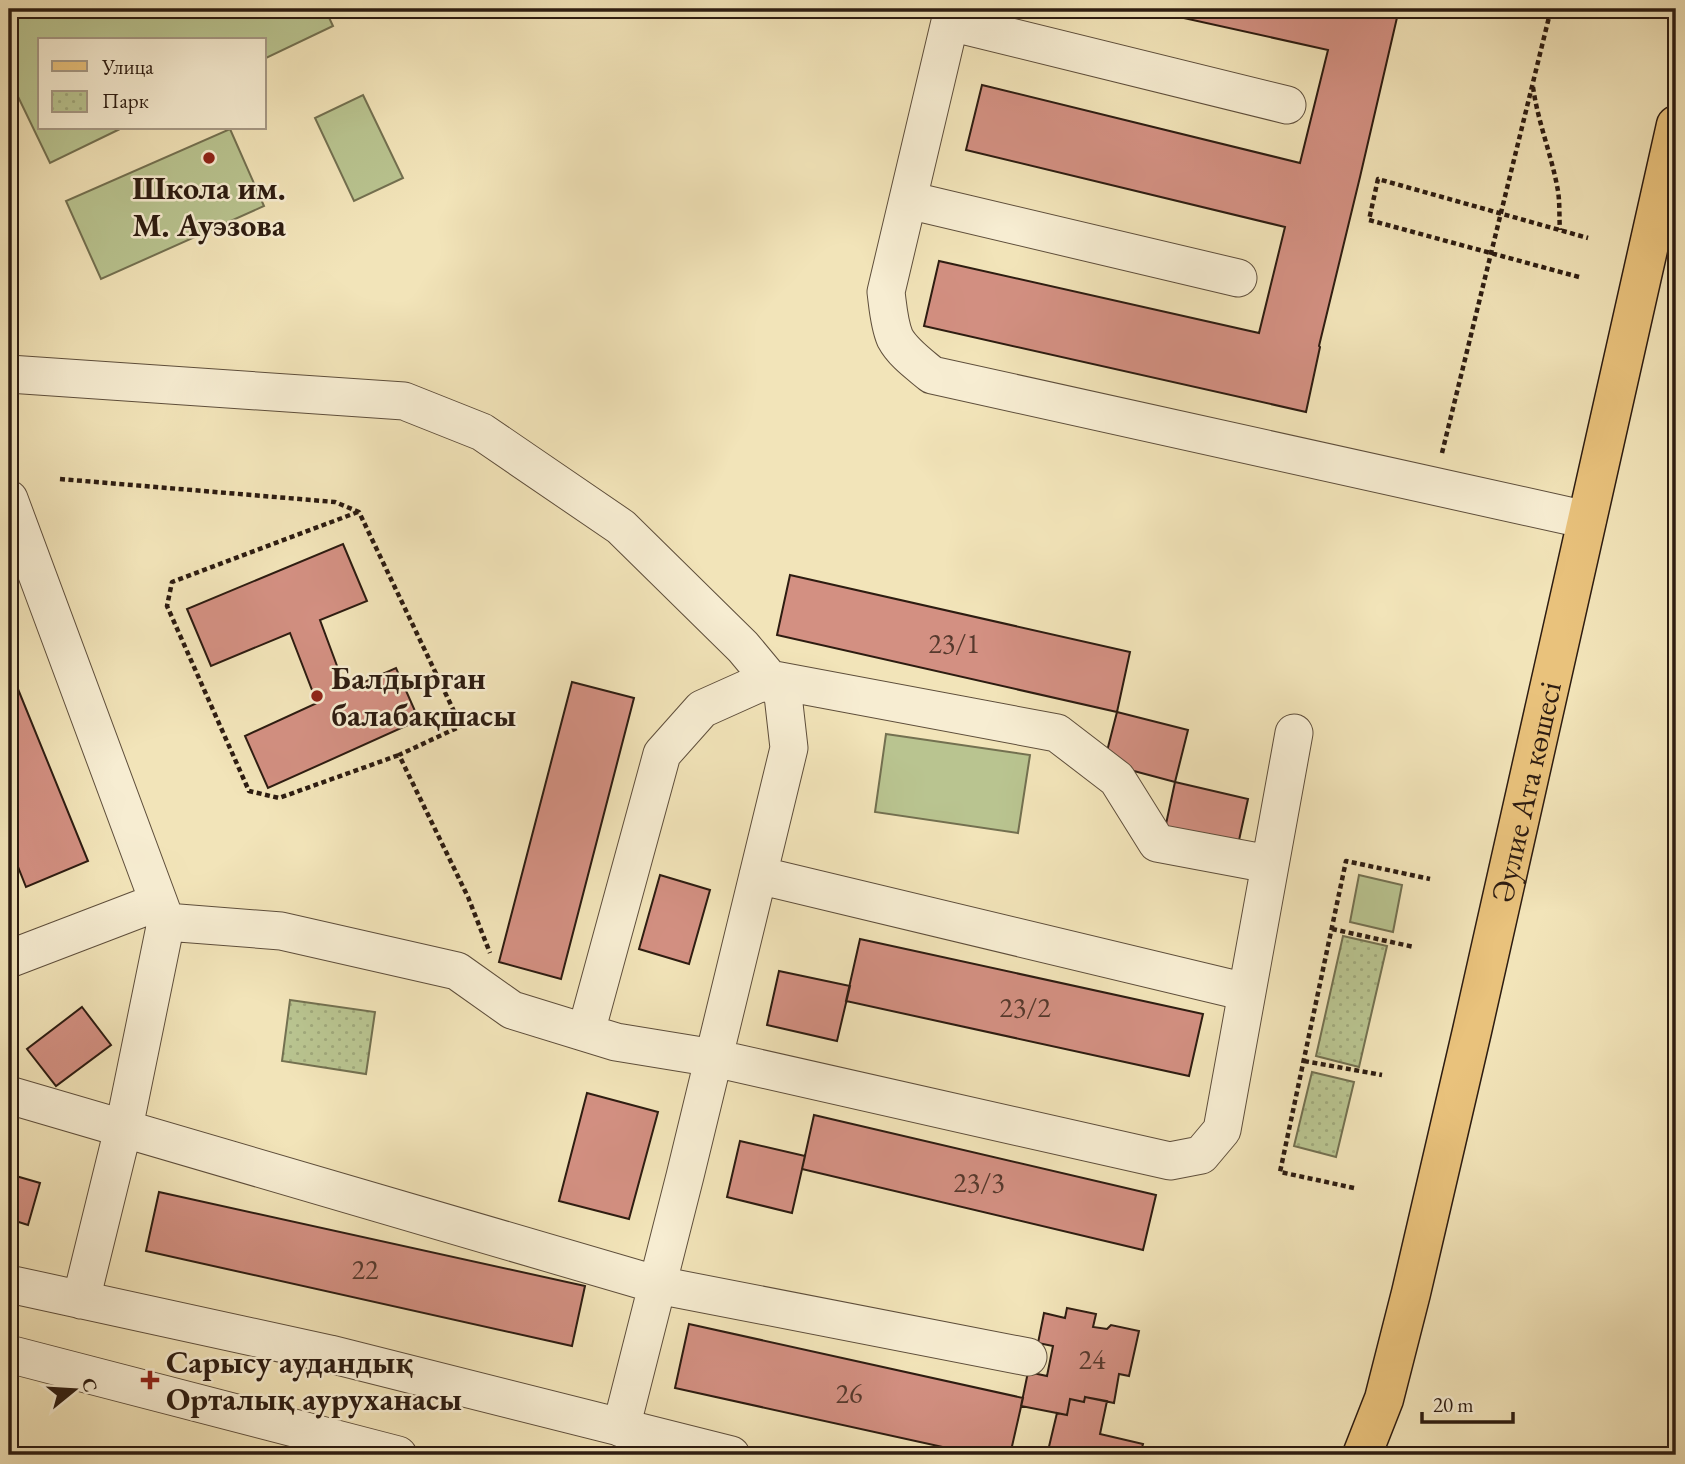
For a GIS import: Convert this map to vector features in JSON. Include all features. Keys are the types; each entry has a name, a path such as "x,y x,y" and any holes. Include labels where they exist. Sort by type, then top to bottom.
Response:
{"main road":[{"name":"Әулие Ата көшесі","path":"1362,1455 1384,1399 1408,1306 1676,125"}],"street":[{"path":"1287,105 951,15 886,292 895,338 910,356 932,375 1587,520"},
{"path":"908,200 1238,278"},
{"path":"9,374 404,401 482,432 621,527 743,647 783,695 789,748 621,1427"},
{"path":"9,499 162,912 123,1129 81,1300"},
{"path":"586,1032 662,754 702,709 769,679 1057,733 1117,779 1157,843 1269,864"},
{"path":"9,959 162,912 281,931 457,971 512,1010 616,1042 714,1058 1170,1161 1201,1155 1222,1130 1294,733"},
{"path":"758,875 1246,992"},
{"path":"9,1095 658,1285 1028,1357"},
{"path":"9,1284 330,1354 731,1455"},
{"path":"9,1354 398,1455"}],"path":[{"path":"1434,486 1551,9"},
{"path":"1532,85 1558,191 1560,230"},
{"path":"1579,276 1369,220 1378,179 1588,238"},
{"path":"60,479 335,502 359,512 461,726 399,755 279,798 250,791 167,606 172,582 359,512"},
{"path":"399,755 468,897 500,976 497,999"},
{"path":"1354,1188 1280,1172 1346,861 1430,879"},
{"path":"1332,929 1413,947"},
{"path":"1304,1061 1382,1075"}],"green space":[{"path":"9,9 325,9 333,26 266,58 266,38 38,38 38,130 118,130 50,163 9,78"},
{"path":"363,95 403,178 354,201 315,118"},
{"path":"230,130 264,206 101,279 66,201"},
{"path":"886,734 1030,755 1018,833 875,812"},
{"path":"1359,875 1402,885 1393,932 1350,922"},
{"path":"1343,936 1387,946 1359,1067 1316,1056"},
{"path":"290,1000 375,1012 366,1074 282,1061"},
{"path":"1312,1072 1354,1082 1336,1157 1294,1146"}],"building":[{"path":"1143,9 1399,9 1319,346 1306,412 924,326 939,261 1259,333 1285,227 966,150 982,85 1300,163 1328,50"},
{"path":"343,544 367,601 320,620 346,690 396,668 419,720 268,788 245,736 317,703 290,633 211,666 187,609"},
{"path":"790,575 1130,652 1117,712 777,635"},
{"path":"9,667 88,861 26,887 9,844"},
{"path":"572,682 634,698 561,979 499,962"},
{"path":"1117,712 1188,730 1175,782 1104,763"},
{"path":"1175,782 1248,799 1236,854 1163,838"},
{"path":"660,875 710,890 689,964 639,949"},
{"path":"860,939 1203,1014 1189,1076 846,1001"},
{"path":"779,971 850,986 837,1041 767,1025"},
{"path":"82,1007 111,1045 56,1086 27,1049"},
{"path":"587,1093 658,1112 629,1219 559,1201"},
{"path":"814,1115 1156,1195 1143,1250 802,1169"},
{"path":"740,1141 805,1156 792,1213 727,1197"},
{"path":"9,1174 40,1183 28,1225 9,1219"},
{"path":"159,1192 585,1286 572,1346 146,1251"},
{"path":"1067,1308 1096,1314 1093,1327 1107,1329 1111,1325 1139,1331 1129,1376 1119,1374 1114,1403 1085,1397 1084,1402 1070,1399 1067,1415 1021,1406 1028,1372 1047,1376 1053,1346 1038,1343 1044,1313 1065,1318"},
{"path":"689,1324 1023,1398 1010,1455 979,1455 675,1388"},
{"path":"1085,1397 1107,1401 1100,1434 1143,1444 1140,1455 1047,1455 1057,1413 1067,1415 1070,1399 1084,1402"}],"place":[{"name":"Школа им. М. Ауэзова","path":"209,158"},
{"name":"Балдырган балабақшасы","path":"317,696"},
{"name":"Сарысу аудандық Орталық ауруханасы","path":"150,1380"}]}
